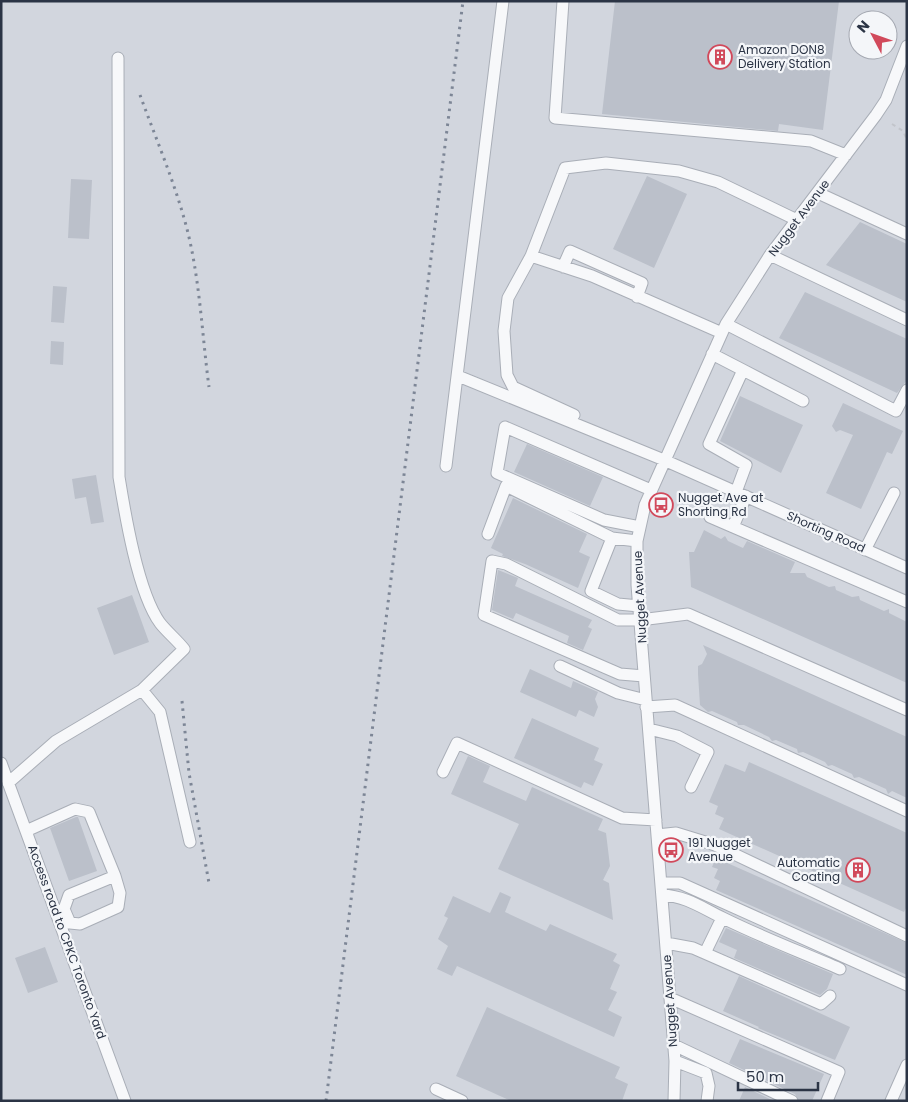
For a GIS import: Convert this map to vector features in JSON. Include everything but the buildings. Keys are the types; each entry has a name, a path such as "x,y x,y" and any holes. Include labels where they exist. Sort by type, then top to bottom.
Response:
{"street":[{"path":"446,466 503,1"},
{"path":"563,1 555,118 812,142 846,155"},
{"name":"Nugget Avenue","path":"674,1101 674,1045 639,606 637,541 640,527 651,490 724,328 770,255 818,194 886,100 906,52"},
{"path":"8,783 56,741 142,690 184,648 160,623 146,589 128,528 119,476 118,58"},
{"path":"602,434 596,425 513,387 508,374 504,331 508,298 532,256 565,168 606,162 679,171 718,182 797,220"},
{"path":"818,194 907,234"},
{"path":"564,267 570,251 642,282 642,300"},
{"path":"770,255 907,320"},
{"path":"532,256 592,276 642,300 724,328 896,411 907,390"},
{"path":"712,354 803,401"},
{"path":"733,527 746,465 709,444 743,370"},
{"path":"458,376 602,434"},
{"path":"640,527 604,520 497,473 505,427 651,490"},
{"name":"Shorting Road","path":"602,434 907,568"},
{"path":"488,534 506,486 612,538 637,541"},
{"path":"865,550 894,493"},
{"path":"710,517 907,602"},
{"path":"612,538 591,591 618,604 639,606"},
{"path":"644,676 620,674 484,615 492,561 506,564 618,620 640,620 688,614 907,710"},
{"path":"560,666 618,693 646,703 675,706 907,811"},
{"path":"142,690 160,712 190,842"},
{"path":"649,729 677,736 708,752 691,786"},
{"path":"443,772 457,743 622,818 656,820"},
{"name":"Access road to CPKC Toronto Yard","path":"1,763 26,831 60,910 125,1101"},
{"path":"26,831 75,809 89,812 115,876 120,893 118,907 80,924 70,923 60,910 69,895 115,876"},
{"path":"657,835 676,833 715,846 907,936"},
{"path":"662,889 680,884 907,985"},
{"path":"662,889 699,904 722,918 840,969"},
{"path":"705,953 722,918"},
{"path":"666,943 693,948 821,1004 830,996"},
{"path":"670,998 838,1072 827,1101"},
{"path":"674,1045 792,1101"},
{"path":"675,1061 706,1073 709,1086 706,1101"},
{"path":"891,1101 907,1065"},
{"path":"436,1089 462,1101"}],"path":[{"path":"892,124 903,131 907,140"}],"shaded area":[{"path":"1,1 907,1 907,1101 1,1101"}],"railway":[{"path":"326,1101 463,1"},
{"path":"140,95 171,178 187,229 198,288 209,387"},
{"path":"182,701 189,773 209,883"}],"place":[{"name":"Amazon DON8 Delivery Station","path":"720,57"},
{"name":"Nugget Ave at Shorting Rd","path":"661,505"},
{"name":"191 Nugget Avenue","path":"671,850"},
{"name":"Automatic Coating","path":"858,870"}]}
